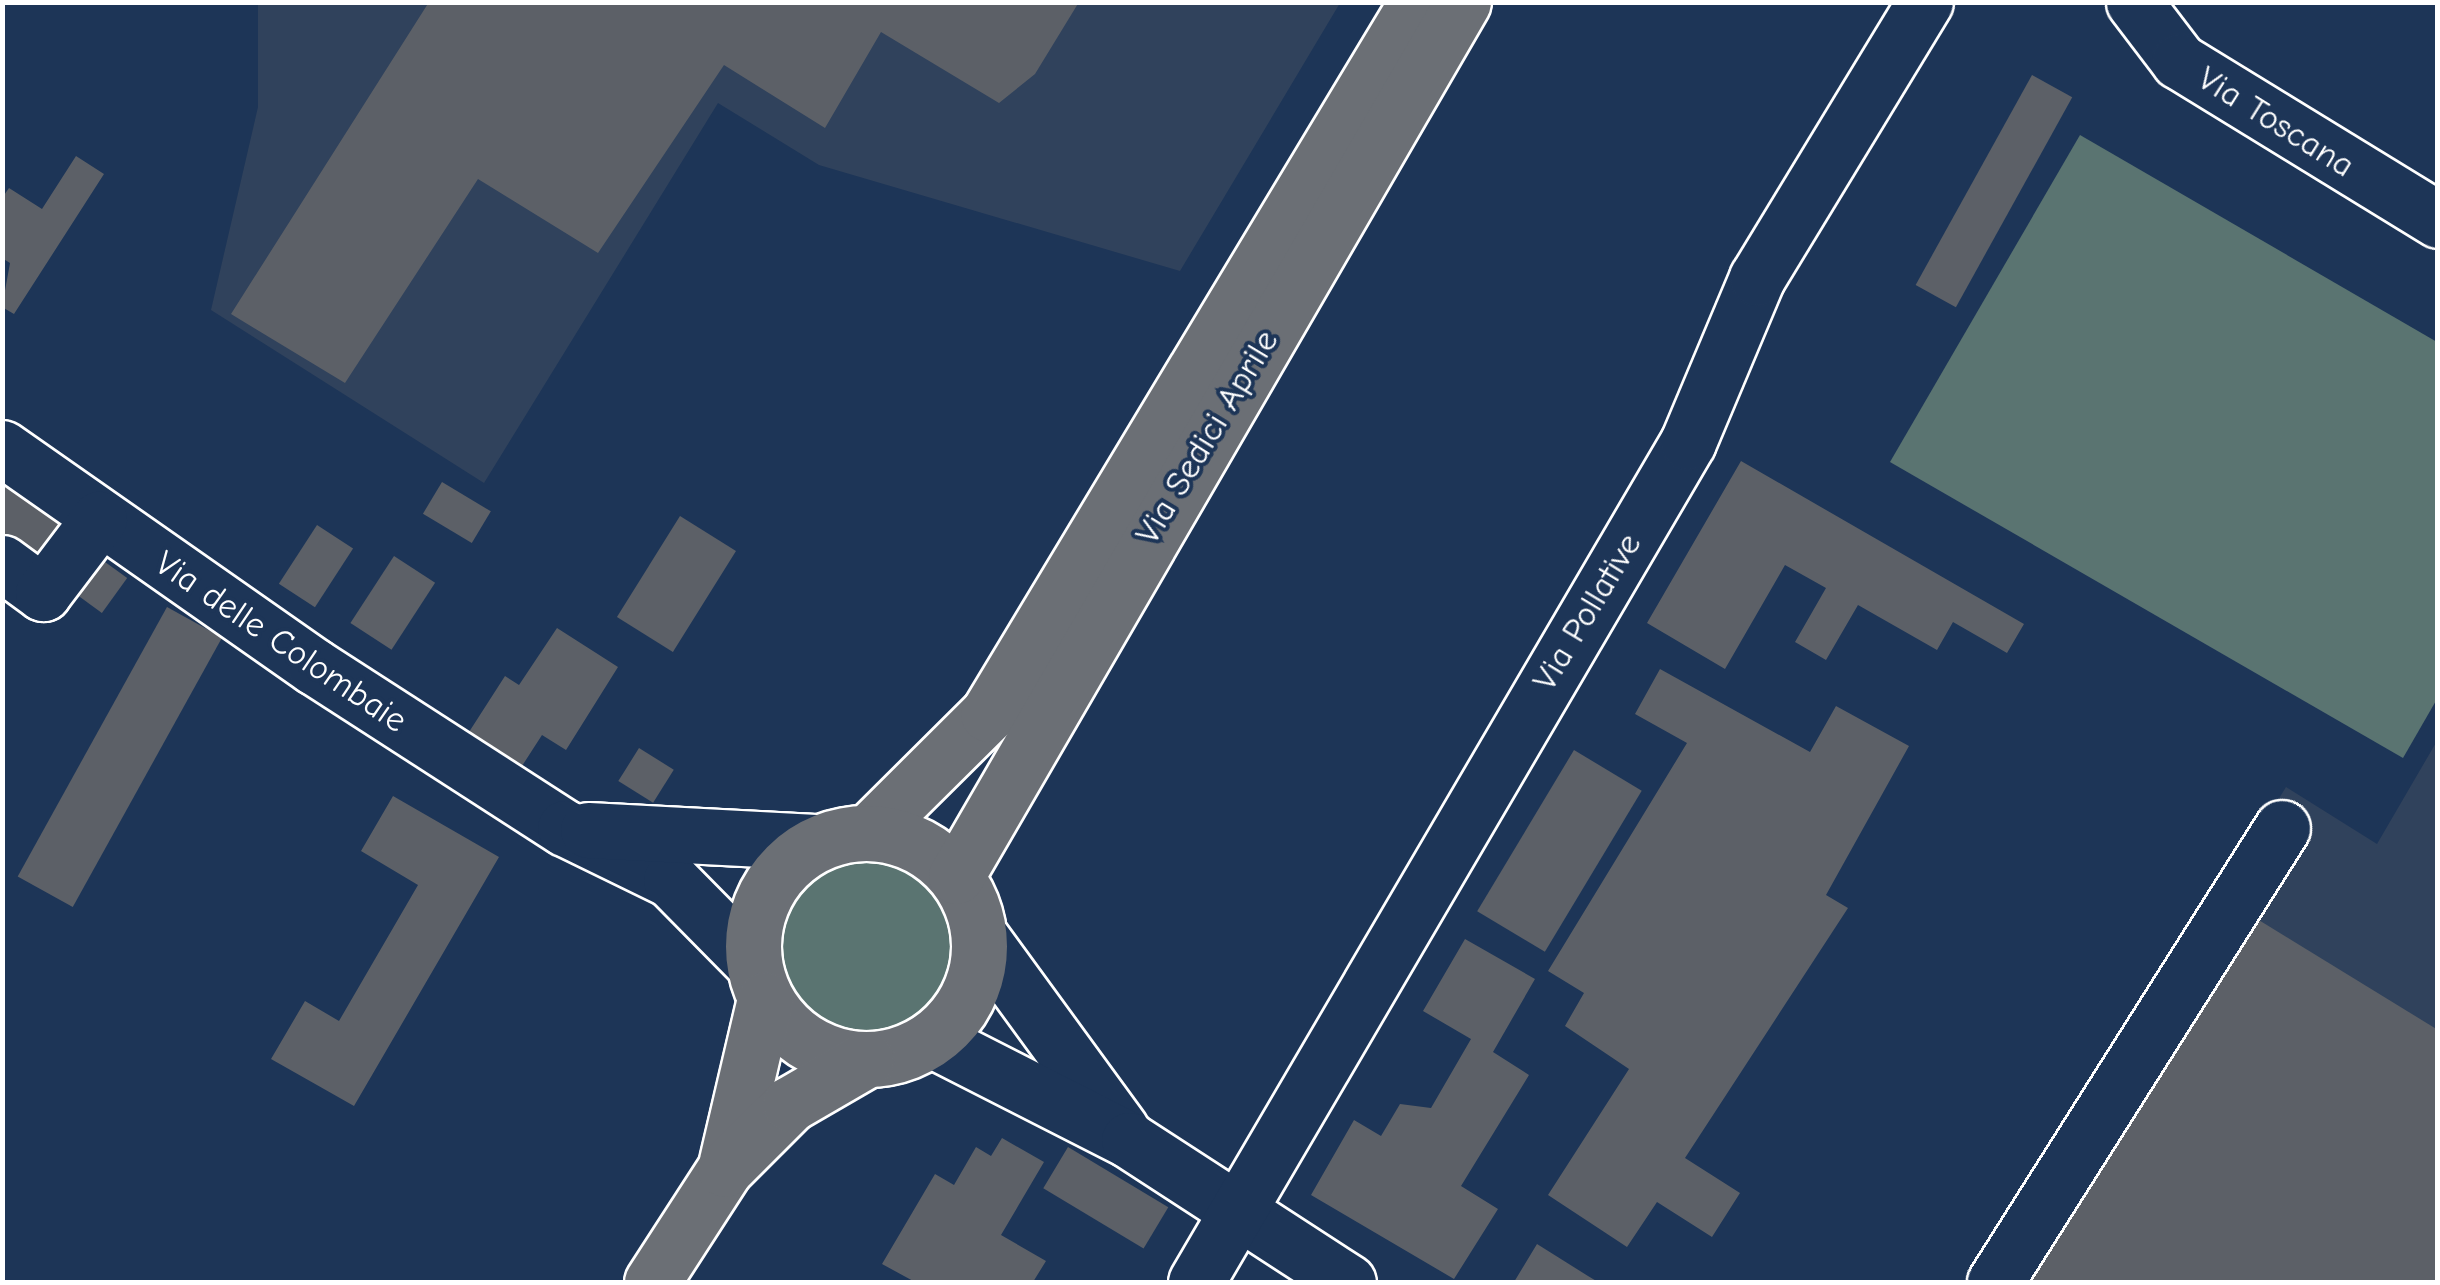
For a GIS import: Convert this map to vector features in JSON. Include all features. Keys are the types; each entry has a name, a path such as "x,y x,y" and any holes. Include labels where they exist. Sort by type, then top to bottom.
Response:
{"main road":[{"name":"Via Sedici Aprile","path":"725,1169 758,980 766,890 844,837 988,714 1395,26 1417,2"},
{"name":"Via Sedici Aprile","path":"956,876 1464,2"},
{"path":"652,1282 725,1169 790,1104 866,1060 931,1039 971,992 980,935 956,876 922,846 844,837"},
{"path":"758,980 804,1041 866,1060"}],"street":[{"name":"Via Pollative","path":"1196,1282 1688,442 1757,278 1925,2"},
{"name":"Via Toscana","path":"2134,2 2179,61 2438,220"},
{"name":"Via delle Colombaie","path":"2,448 99,519 565,828 671,880 758,980"},
{"path":"2,563 43,593 99,519"},
{"path":"565,828 844,837"},
{"path":"1996,1282 2282,828"},
{"path":"980,935 1129,1140"},
{"path":"931,1039 1129,1140 1235,1216 1348,1282"}],"shaded area":[{"path":"258,3 1340,3 1180,271 819,165 718,103 484,483 211,310 258,107"},
{"path":"2437,741 2437,1282 1981,1282 2286,787 2377,844"}],"green space":[{"path":"2080,135 2437,342 2437,699 2403,758 1890,462"},
{"path":"866,855 901,862 931,881 950,911 957,946 950,981 931,1011 901,1030 866,1037 831,1030 801,1011 782,981 775,946 782,911 801,881 831,862"}],"building":[{"path":"429,2 1079,2 1035,74 999,103 881,32 825,128 724,65 598,253 478,179 345,383 231,314"},
{"path":"2032,75 2072,97 1956,307 1916,285"},
{"path":"76,156 104,174 14,314 2,307 10,263 2,258 2,198 9,188 42,209"},
{"path":"1741,461 2024,624 2007,653 1953,622 1937,650 1858,605 1826,660 1795,642 1826,588 1785,565 1725,669 1647,623"},
{"path":"2,464 76,520 39,569 2,541"},
{"path":"442,482 491,511 472,543 423,514"},
{"path":"680,516 736,551 673,652 617,617"},
{"path":"317,525 353,548 315,607 279,584"},
{"path":"94,554 127,578 102,613 69,589"},
{"path":"394,556 435,583 392,650 350,623"},
{"path":"167,607 222,638 73,907 18,876"},
{"path":"557,628 618,667 566,750 542,735 522,766 469,732 505,676 519,685"},
{"path":"1660,669 1810,752 1836,706 1909,746 1826,895 1848,908 1685,1158 1740,1193 1712,1237 1657,1202 1627,1247 1548,1195 1629,1069 1565,1026 1584,993 1548,971 1687,743 1635,714"},
{"path":"639,748 674,770 653,803 618,781"},
{"path":"1574,750 1642,791 1545,952 1477,911"},
{"path":"393,796 499,857 354,1106 271,1059 305,1001 339,1021 418,885 361,851"},
{"path":"2249,914 2438,1030 2438,1282 2020,1282"},
{"path":"1465,939 1535,979 1493,1052 1529,1075 1461,1186 1498,1209 1454,1279 1311,1195 1354,1120 1381,1136 1400,1104 1431,1108 1471,1039 1423,1011"},
{"path":"1002,1138 1044,1162 1001,1235 1046,1261 1033,1282 915,1282 882,1264 935,1174 954,1185 976,1147 991,1156"},
{"path":"1068,1147 1168,1207 1144,1248 1043,1188"},
{"path":"1537,1244 1588,1276 1598,1282 1514,1282"}]}
